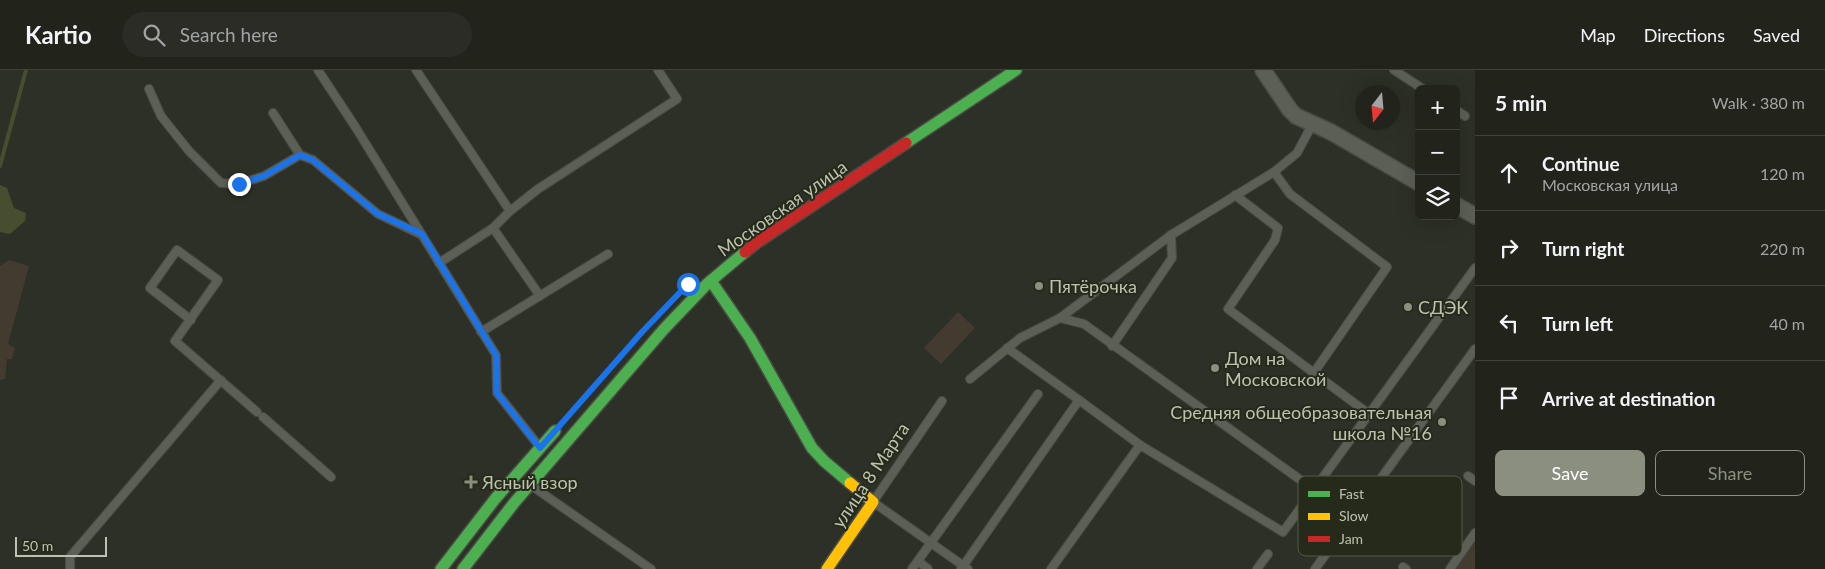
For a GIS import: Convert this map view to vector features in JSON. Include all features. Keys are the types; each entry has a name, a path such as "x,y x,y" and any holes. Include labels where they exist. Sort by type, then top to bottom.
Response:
{"main road":[{"name":"Московская улица","path":"468,567 530,484 664,329 711,281 756,243 1016,70"},
{"path":"711,281 750,338 812,448 824,461 873,502"},
{"path":"441,569 490,505 563,421"},
{"name":"улица 8 Марта","path":"826,569 873,502"}],"street":[{"path":"1263,70 1290,110 1302,120 1331,132 1415,181"},
{"path":"1460,207 1475,216"}],"lane":[{"path":"318,70 356,128 496,355 497,393 540,448"},
{"path":"416,70 510,211"},
{"path":"439,263 493,228 510,211 538,189 677,99 658,70"},
{"path":"1394,70 1417,85"},
{"path":"149,89 161,116 189,151 221,183 239,184 264,176 300,155"},
{"path":"273,113 300,155 313,160 378,214 422,234"},
{"path":"1460,113 1465,116"},
{"path":"970,379 1020,338 1060,318 1171,234 1274,172 1296,153 1312,125"},
{"path":"1274,172 1290,194 1387,267 1313,374"},
{"path":"1235,195 1278,228 1275,240 1228,309 1369,414"},
{"path":"493,228 540,296"},
{"path":"1112,346 1172,258 1171,234"},
{"path":"191,320 150,288 177,250 218,280 191,320 176,341 331,477"},
{"path":"481,332 608,254"},
{"path":"1324,476 1475,268"},
{"path":"1060,318 1084,324 1298,479"},
{"path":"1007,348 1140,445 1283,532 1298,512"},
{"path":"1383,476 1475,349"},
{"path":"70,569 70,557 221,380"},
{"path":"912,569 1038,394"},
{"path":"873,502 964,568 1080,400"},
{"name":"улица 8 Марта","path":"873,502 942,401"},
{"path":"1051,569 1140,445"},
{"path":"1468,476 1475,481"},
{"path":"530,484 651,569"},
{"path":"1462,552 1475,533"},
{"path":"1257,569 1268,554"},
{"path":"1315,569 1324,556"},
{"path":"1450,569 1459,556"},
{"path":"918,561 928,569"}],"shaded area":[{"path":"0,185 7,188 14,208 26,213 25,221 10,234 0,232"},
{"path":"9,260 29,266 8,344 15,348 12,359 7,359 5,379 0,380 0,266"},
{"path":"958,312 975,328 941,364 924,348"},
{"path":"1475,540 1475,569 1454,569"}],"waterway":[{"path":"0,166 26,70"}],"traffic: fast":[{"path":"906,143 1016,70"},
{"path":"463,569 514,503 664,329 707,284 745,252"},
{"path":"711,281 750,338 812,448 850,483"},
{"path":"441,569 495,499 555,431"}],"traffic: slow":[{"path":"827,569 873,502 850,483"}],"traffic: jam":[{"path":"745,252 906,143"}],"place":[{"name":"Пятёрочка","path":"1039,286"},
{"name":"СДЭК","path":"1408,307"},
{"name":"Дом на Московской","path":"1215,368"},
{"name":"Средняя общеобразовательная школа №16","path":"1442,422"},
{"name":"Ясный взор","path":"471,482"}],"route":[{"path":"239,184 264,176 300,155 313,160 378,214 422,234 496,355 497,393 540,448 642,332 688,284"}]}
